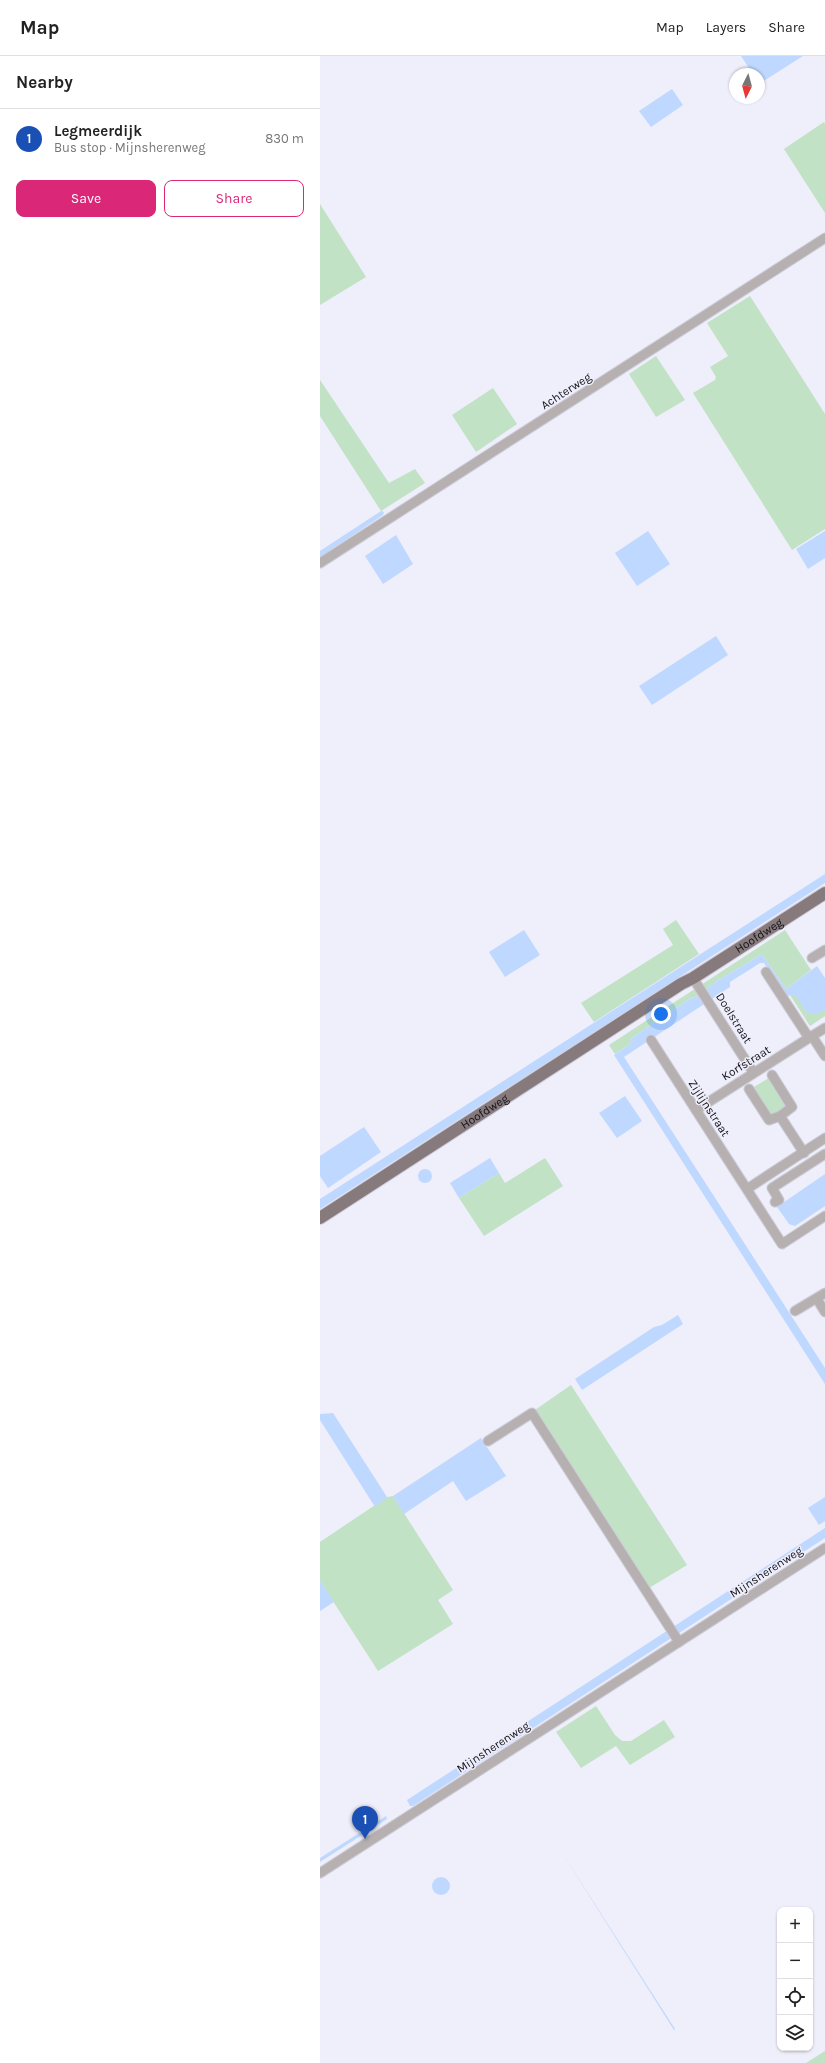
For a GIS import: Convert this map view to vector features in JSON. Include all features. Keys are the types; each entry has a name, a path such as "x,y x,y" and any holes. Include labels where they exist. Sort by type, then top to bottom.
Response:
{"main road":[{"name":"Hoofdweg","path":"320,1218 650,1006 681,984 694,978 825,893"}],"street":[{"name":"Achterweg","path":"320,563 825,238"},
{"path":"812,958 825,950"},
{"path":"766,972 810,1037 825,1056"},
{"name":"Doelstraat","path":"694,978 754,1072"},
{"name":"Korfstraat","path":"696,1110 825,1028"},
{"name":"Zijlijnstraat","path":"651,1040 782,1244 825,1216"},
{"path":"749,1089 769,1120 780,1116 792,1108 772,1075"},
{"path":"780,1116 804,1153"},
{"path":"748,1189 825,1138"},
{"path":"775,1202 779,1200 772,1188 825,1154"},
{"path":"796,1311 825,1293"},
{"path":"816,1298 825,1312"},
{"path":"488,1441 532,1413 677,1639"},
{"name":"Mijnsherenweg","path":"320,1873 677,1639 825,1548"}],"green space":[{"path":"824,122 825,124 825,213 784,149"},
{"path":"320,204 366,277 320,305"},
{"path":"750,296 825,414 825,529 792,550 693,393 715,380 716,377 710,367 728,356 707,323"},
{"path":"656,356 685,400 656,417 629,374"},
{"path":"320,380 389,483 415,469 425,483 381,511 320,416"},
{"path":"493,388 517,424 476,452 452,415"},
{"path":"676,920 699,954 594,1022 581,1003 673,945 663,929"},
{"path":"785,930 811,970 786,989 762,954 714,983 698,996 689,999 632,1038 629,1045 615,1054 609,1045"},
{"path":"790,995 796,995 806,1012 817,1013 825,1010 825,1016 810,1026"},
{"path":"769,1078 787,1106 771,1117 752,1088"},
{"path":"545,1158 563,1186 484,1236 459,1198 499,1173 505,1183"},
{"path":"571,1385 687,1565 649,1588 535,1410"},
{"path":"393,1496 453,1590 438,1600 453,1624 378,1671 320,1581 320,1542 387,1497"},
{"path":"596,1706 615,1735 622,1741 631,1741 664,1720 675,1737 630,1765 616,1746 581,1768 556,1732"},
{"path":"825,2051 825,2063 806,2063"}],"water":[{"path":"741,56 803,56 765,80 765,68 749,68"},
{"path":"672,89 683,105 651,127 639,111"},
{"path":"381,511 384,512 383,515 320,557 320,551"},
{"path":"648,531 670,564 637,586 615,553"},
{"path":"825,531 825,558 808,569 796,549"},
{"path":"396,535 413,564 383,584 365,556"},
{"path":"716,636 728,655 652,705 639,686"},
{"path":"825,874 825,883 320,1209 320,1199"},
{"path":"524,930 540,955 505,977 489,952"},
{"path":"762,954 786,989 817,966 825,978 825,1010 816,1014 806,1012 796,996 790,995 787,997 764,963 760,963 730,982 730,987 624,1057 825,1368 825,1384 614,1055 629,1045 632,1038 689,999 698,996 714,983"},
{"path":"625,1096 642,1121 617,1138 599,1113"},
{"path":"364,1127 381,1152 328,1188 320,1176 320,1156"},
{"path":"490,1158 499,1173 459,1198 450,1183"},
{"path":"422,1169 428,1169 432,1173 432,1179 428,1183 422,1183 418,1179 418,1173"},
{"path":"825,1174 825,1206 795,1226 789,1224 777,1207"},
{"path":"678,1315 683,1324 582,1390 575,1379 654,1327 662,1325"},
{"path":"333,1413 387,1497 375,1507 320,1420 320,1414"},
{"path":"481,1438 506,1476 466,1501 453,1481 404,1514 393,1496"},
{"path":"825,1497 825,1521 819,1525 808,1508"},
{"path":"825,1528 825,1538 413,1806 410,1806 407,1800"},
{"path":"320,1581 334,1602 320,1611"},
{"path":"386,1816 387,1819 320,1862 320,1858"},
{"path":"559,1848 675,2029 674,2030"},
{"path":"441,1877 447,1880 450,1886 447,1892 441,1895 435,1892 432,1886 435,1880"}],"place":[{"name":"Legmeerdijk","path":"365,1839"}]}
